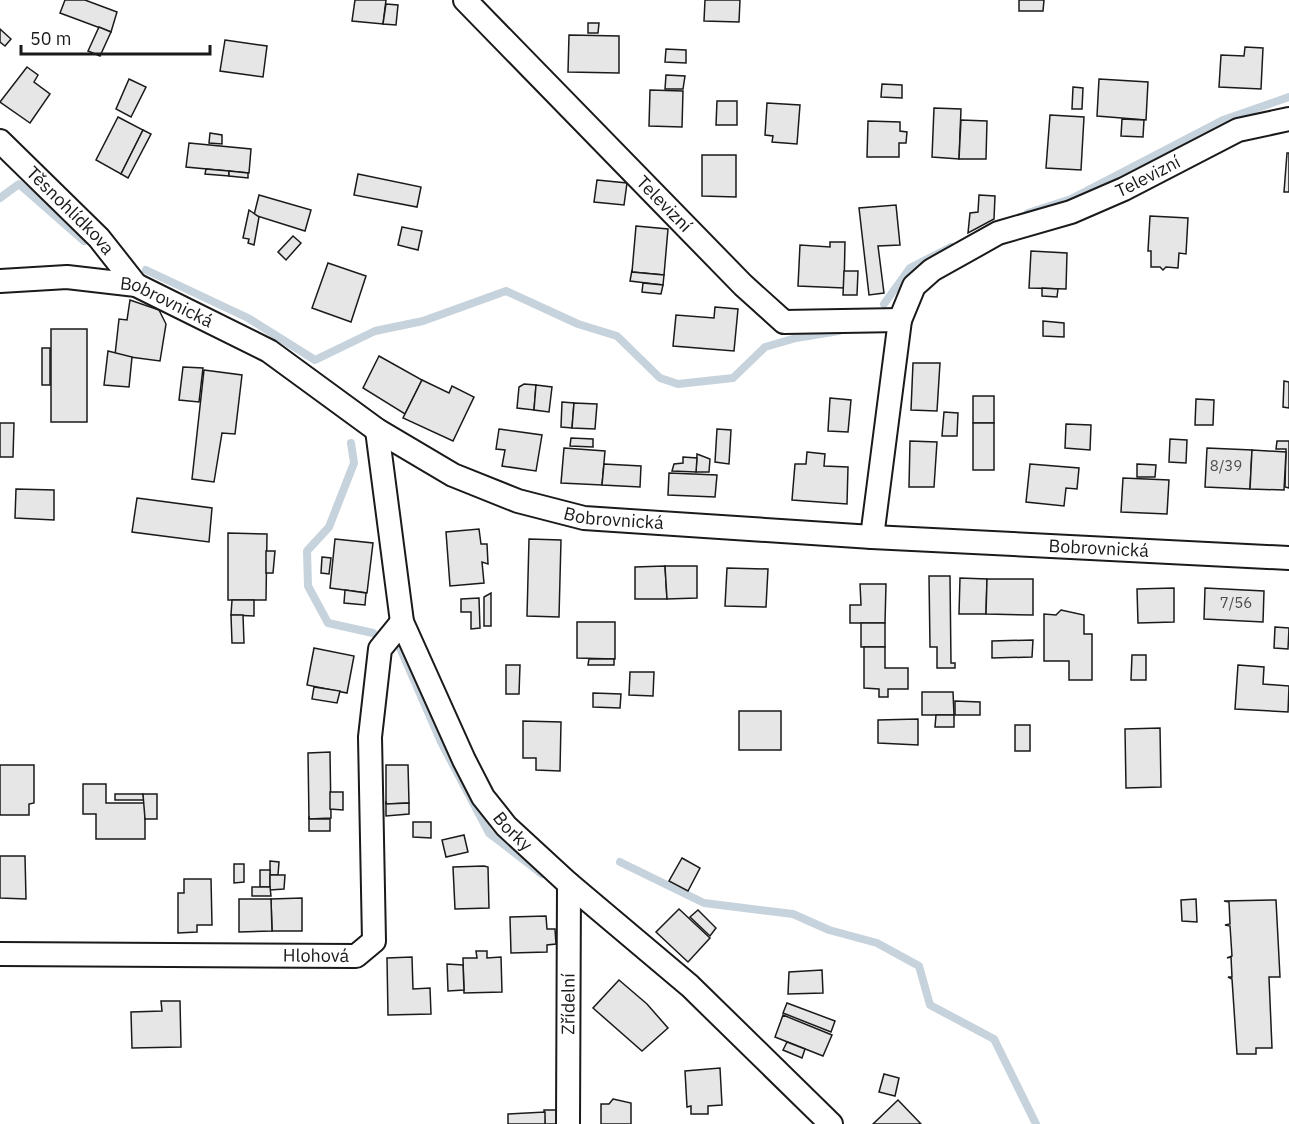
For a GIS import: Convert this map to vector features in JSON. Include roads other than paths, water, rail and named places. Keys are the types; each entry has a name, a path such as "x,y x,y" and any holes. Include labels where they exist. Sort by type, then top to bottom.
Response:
{"street":[{"name":"Televizní","path":"465,0 743,285 784,322 900,320"},
{"name":"Televizní","path":"872,537 900,320 914,286 932,270 998,233 1071,212 1124,189 1238,130 1289,119"},
{"name":"Těsnohlídkova","path":"0,141 99,237 136,285"},
{"name":"Bobrovnická","path":"0,281 67,277 136,285 269,351 377,430 453,475 484,489 550,511 584,518 872,537 1289,558"},
{"name":"Borky","path":"377,430 402,622 483,797 506,826 569,884 690,986 831,1124"},
{"name":"Hlohová","path":"0,954 356,956 374,941 370,737 380,649 402,622"},
{"name":"Zřídelní","path":"567,1124 569,884"}],"waterway":[{"path":"1028,213 1071,199 1223,120 1289,97"},
{"path":"0,198 19,184 84,241"},
{"path":"884,304 910,268 951,247"},
{"path":"146,270 248,318 315,360 375,331 423,321 506,291 578,324 617,336 660,378 678,384 733,378 765,347 796,338 839,331"},
{"path":"351,443 354,463 329,527 307,551 308,586 328,623 373,633"},
{"path":"397,641 441,742 489,833 542,874"},
{"path":"620,862 704,903 793,914 829,930 877,943 919,966 930,1005 994,1039 1036,1124"}]}
